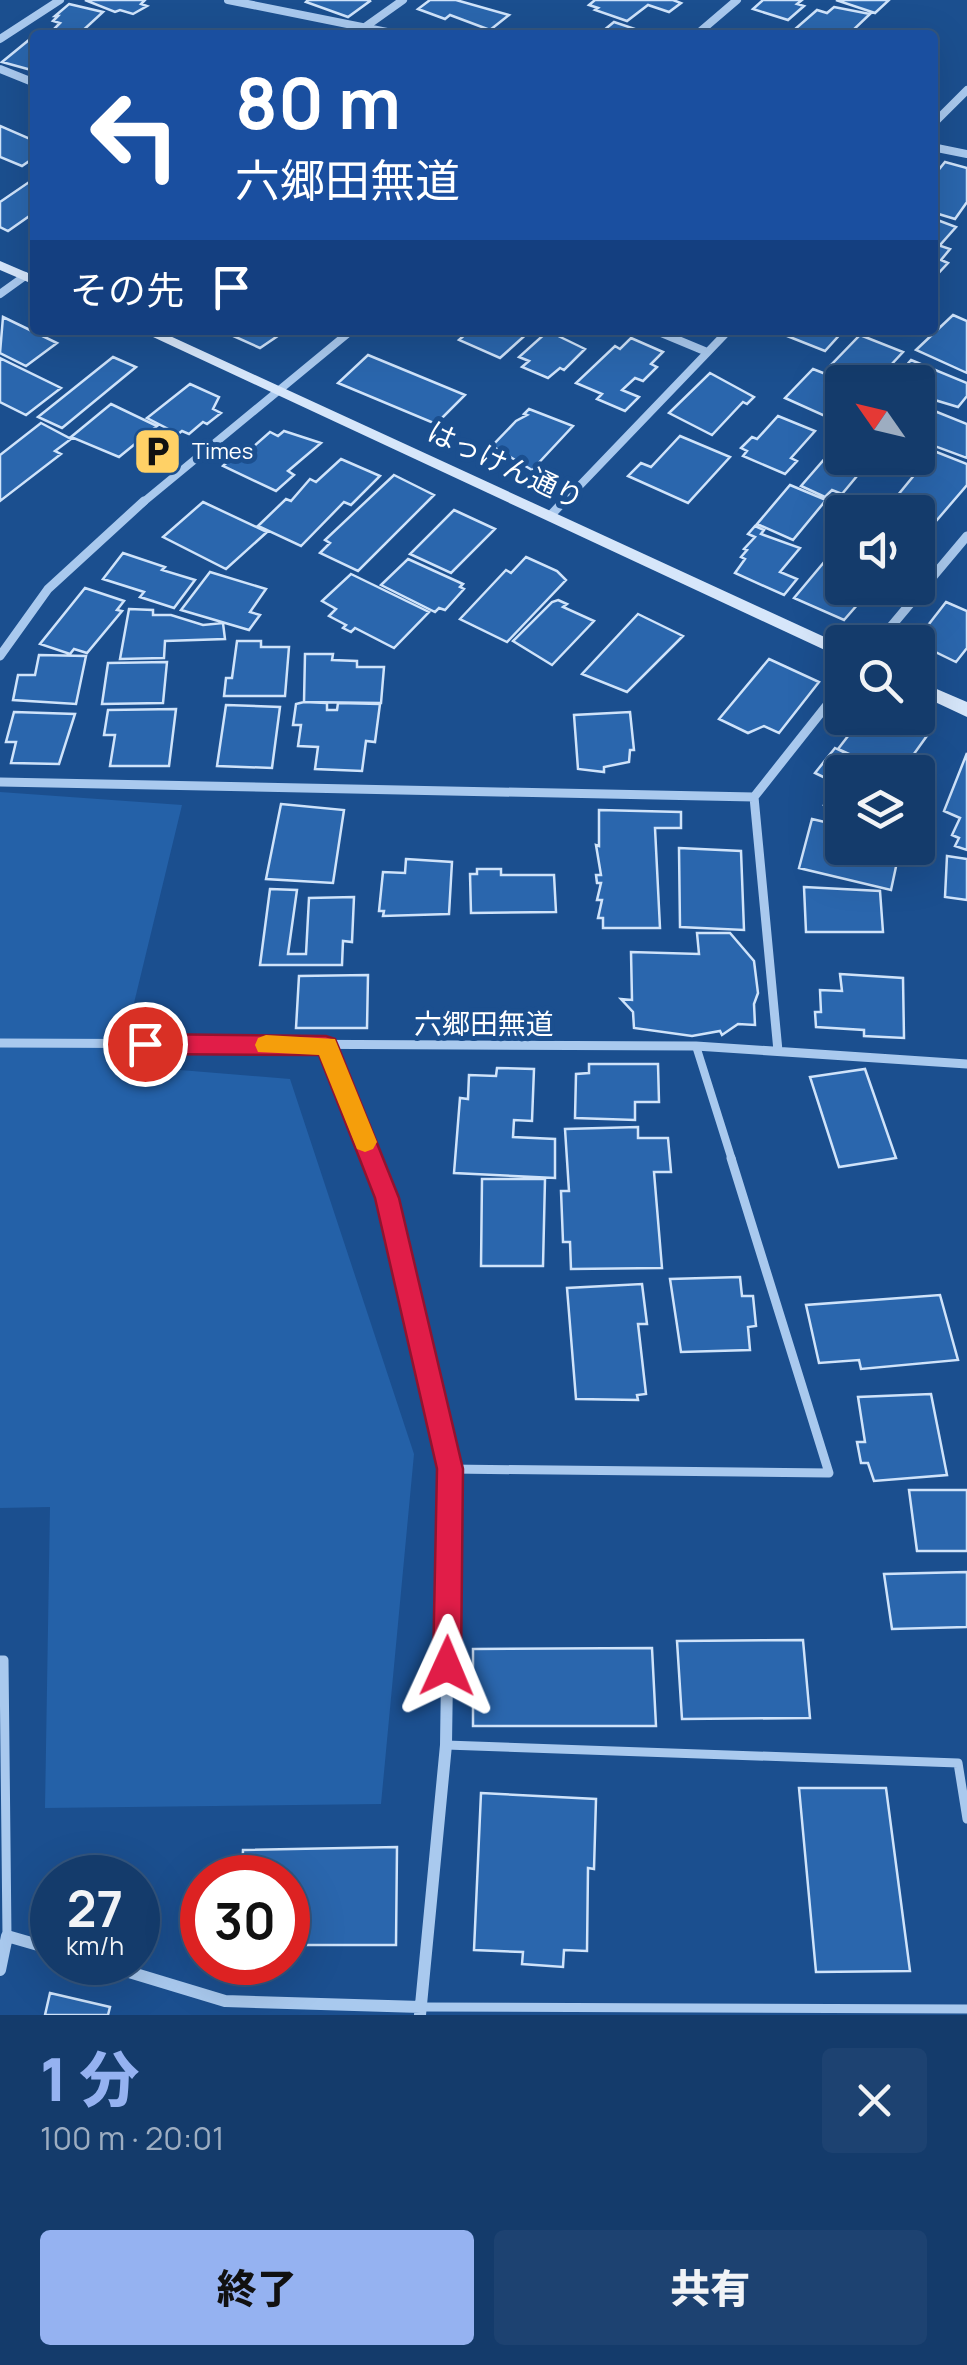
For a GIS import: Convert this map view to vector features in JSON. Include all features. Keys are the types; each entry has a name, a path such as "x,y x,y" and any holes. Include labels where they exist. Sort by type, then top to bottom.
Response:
{"street":[{"path":"0,39 60,0"},
{"path":"228,0 378,30"},
{"path":"364,27 403,0"},
{"path":"702,30 737,0"},
{"path":"0,70 30,81"},
{"path":"938,119 967,90"},
{"path":"938,148 967,154"},
{"path":"0,265 30,279"},
{"path":"0,294 30,279"},
{"name":"はっけん通り","path":"156,335 825,644"},
{"path":"0,656 48,589 113,527 346,335"},
{"path":"666,335 708,352"},
{"path":"550,516 724,335"},
{"path":"892,625 967,536"},
{"path":"935,695 967,710"},
{"path":"778,1051 754,796 825,707"},
{"path":"0,782 754,796"},
{"name":"六郷田無道","path":"0,1043 696,1046 967,1064"},
{"path":"160,1982 225,2002 421,2011 446,1745 450,1469 387,1198 326,1046"},
{"path":"0,1970 7,1936 30,1943"}],"lane":[{"path":"450,1469 829,1473 696,1046"},
{"path":"0,1660 4,1660 7,1936"},
{"path":"446,1745 958,1763 967,1819"},
{"path":"421,2011 967,2008"}],"shaded area":[{"path":"0,792 182,805 119,1065 290,1079 414,1454 381,1804 45,1808 50,1507 0,1508"}],"building":[{"path":"85,0 145,0 141,4 147,6 133,14 115,12"},
{"path":"308,0 369,0 370,1 348,17"},
{"path":"430,0 456,0 509,15 490,30 450,15 445,19 418,9"},
{"path":"595,0 681,3 669,12 648,5 627,21 595,10 598,8 589,5"},
{"path":"763,0 802,0 797,4 804,6 788,20 753,9"},
{"path":"836,0 889,0 875,13"},
{"path":"69,4 103,12 83,30 54,29 60,23 53,21"},
{"path":"834,7 870,14 853,30 794,30 817,10 827,13"},
{"path":"614,22 638,30 604,30"},
{"path":"30,39 30,70 2,62"},
{"path":"0,126 30,139 30,160 22,166 0,157"},
{"path":"945,162 967,168 967,202 955,219 938,214 938,171"},
{"path":"30,181 30,216 8,231 0,227 0,202"},
{"path":"938,220 956,227 938,244"},
{"path":"938,245 950,249 941,260 948,263 938,274"},
{"path":"953,315 967,321 967,373 916,350 932,335 938,335 938,329"},
{"path":"3,317 30,330 30,335 57,343 26,366 0,353"},
{"path":"231,335 279,335 260,348"},
{"path":"464,335 525,335 500,358 459,340"},
{"path":"544,335 556,335 585,349 564,370 560,368 548,378 522,367 529,361 519,357"},
{"path":"785,335 839,335 825,351"},
{"path":"860,335 903,352 891,365 831,365"},
{"path":"631,338 663,352 651,364 657,367 643,381 635,378 622,390 639,397 625,411 597,399 602,394 576,383 615,346 620,349"},
{"path":"368,355 465,395 436,424 338,383"},
{"path":"113,357 136,367 62,428 38,417"},
{"path":"0,358 61,388 26,415 0,402"},
{"path":"813,369 825,374 825,416 785,398"},
{"path":"935,370 967,383 967,396 958,407 935,400"},
{"path":"710,373 754,397 747,404 743,402 712,435 669,413"},
{"path":"190,384 219,397 213,409 221,413 189,434 178,434 147,418"},
{"path":"111,404 157,426 119,457 71,437"},
{"path":"529,409 573,426 532,470 492,446"},
{"path":"935,411 967,424 967,458 935,446"},
{"path":"778,416 815,431 791,458 797,461 785,474 743,456 747,451 741,448 752,437 757,439"},
{"path":"41,423 71,439 55,451 61,454 0,501 0,455"},
{"path":"284,431 321,443 288,471 294,475 276,491 223,466 238,452 244,455 270,432 278,436"},
{"path":"680,436 730,457 688,503 628,476 641,463 651,467"},
{"path":"935,451 967,464 967,485 937,520 935,495 898,495 914,475 935,475"},
{"path":"825,458 825,475 858,475 842,494 832,490 825,497 801,486"},
{"path":"341,459 380,476 351,505 344,502 301,546 258,526 286,499 291,501 310,479 316,482"},
{"path":"394,475 434,495 358,571 320,553 330,543 325,540"},
{"path":"790,485 825,500 793,540 757,524"},
{"path":"203,502 267,532 226,569 163,537"},
{"path":"454,510 495,529 451,573 410,554"},
{"path":"755,526 764,530 761,534 800,548 780,572 797,579 784,595 735,573 745,559 741,557 747,550 744,549 755,537 748,534"},
{"path":"123,553 195,580 174,608 140,597 144,592 103,579"},
{"path":"526,557 557,571 566,580 507,642 460,619 506,570 511,573"},
{"path":"408,559 463,584 460,587 464,589 445,610 439,608 435,612 381,585"},
{"path":"825,561 825,605 857,605 844,620 794,598"},
{"path":"210,572 266,589 250,612 260,615 249,630 181,610"},
{"path":"351,574 429,612 394,648 355,628 351,632 329,616 336,609 322,601"},
{"path":"85,588 124,601 117,610 122,611 87,653 74,649 70,654 40,644"},
{"path":"558,600 567,604 563,607 594,621 552,665 513,641"},
{"path":"946,602 967,611 967,648 956,662 935,652 935,625 928,625"},
{"path":"129,609 153,610 153,615 171,615 203,625 223,623 225,639 165,641 164,658 120,659"},
{"path":"638,614 683,636 627,692 582,674"},
{"path":"237,641 261,641 261,647 289,647 285,696 224,696 226,678 232,678"},
{"path":"305,654 333,654 332,660 357,661 357,667 384,667 381,703 304,702"},
{"path":"39,655 86,656 76,704 13,700 18,675 35,675"},
{"path":"769,659 819,682 779,733 764,726 748,733 719,719"},
{"path":"167,662 163,703 102,704 108,663"},
{"path":"327,703 327,710 337,710 338,703 380,704 375,742 366,741 362,771 315,769 318,747 298,746 301,725 293,725 296,704"},
{"path":"226,705 280,707 272,768 217,766"},
{"path":"176,709 169,766 110,766 115,735 104,735 108,710"},
{"path":"14,712 75,714 59,764 11,763 16,742 6,742"},
{"path":"630,712 634,750 630,750 629,762 604,767 604,772 578,769 574,715"},
{"path":"849,735 928,735 913,755 851,755 838,749"},
{"path":"835,748 849,755 829,755"},
{"path":"967,753 967,850 955,846 959,838 952,835 960,818 944,811"},
{"path":"825,760 825,778 815,773"},
{"path":"281,804 344,810 333,883 266,879"},
{"path":"599,810 681,812 681,828 655,828 660,928 603,928 603,918 598,918 602,900 597,900 601,883 597,883 596,875 601,875 596,845 599,846"},
{"path":"812,819 825,822 825,865 896,865 891,890 799,868"},
{"path":"679,848 741,851 744,930 680,927"},
{"path":"947,856 967,859 967,900 945,897"},
{"path":"406,859 452,862 449,914 383,916 384,911 379,911 383,872 405,873"},
{"path":"477,869 501,869 501,875 554,875 556,912 471,913 470,874 477,874"},
{"path":"804,887 880,891 883,932 806,932"},
{"path":"270,889 297,890 288,954 306,954 309,898 354,897 352,942 343,941 342,965 260,965"},
{"path":"697,933 730,933 754,961 758,993 755,1025 738,1024 722,1035 720,1031 692,1036 634,1028 633,1012 621,999 632,1000 631,952 699,954"},
{"path":"840,974 903,978 904,1038 816,1027 815,1012 821,1012 820,990 842,991"},
{"path":"368,975 367,1028 296,1028 299,976"},
{"path":"589,1064 658,1064 659,1102 635,1102 635,1120 575,1118 576,1074 589,1073"},
{"path":"497,1068 534,1069 532,1121 514,1120 513,1137 555,1139 555,1178 454,1173 460,1098 468,1099 469,1075 496,1076"},
{"path":"865,1069 896,1158 839,1167 810,1077"},
{"path":"638,1127 638,1138 668,1138 671,1172 654,1172 662,1268 571,1269 570,1242 563,1242 561,1191 569,1191 565,1129"},
{"path":"482,1179 545,1179 543,1266 481,1266"},
{"path":"740,1277 742,1296 753,1296 756,1326 748,1327 750,1350 681,1352 670,1279"},
{"path":"642,1284 647,1324 638,1324 646,1394 637,1395 638,1400 576,1399 567,1288"},
{"path":"940,1295 958,1360 861,1369 859,1360 819,1363 806,1305"},
{"path":"931,1394 947,1475 874,1481 868,1463 861,1463 857,1442 865,1442 858,1397"},
{"path":"909,1490 967,1490 967,1551 917,1551"},
{"path":"967,1572 967,1627 892,1629 884,1574"},
{"path":"803,1640 810,1718 682,1719 677,1641"},
{"path":"652,1648 656,1726 473,1726 473,1649"},
{"path":"799,1788 886,1788 910,1971 816,1972"},
{"path":"481,1793 596,1799 594,1869 588,1868 587,1951 564,1950 563,1967 522,1964 523,1952 474,1950"},
{"path":"397,1847 396,1945 310,1945 310,1855 243,1855 243,1850"},
{"path":"50,1993 110,2007 108,2015 45,2015"}],"slow traffic":[{"path":"266,1045 326,1046 365,1142"}],"place":[{"name":"Times","path":"157,451"}],"route":[{"path":"145,1044 326,1046 387,1198 450,1469 447,1666"}]}
